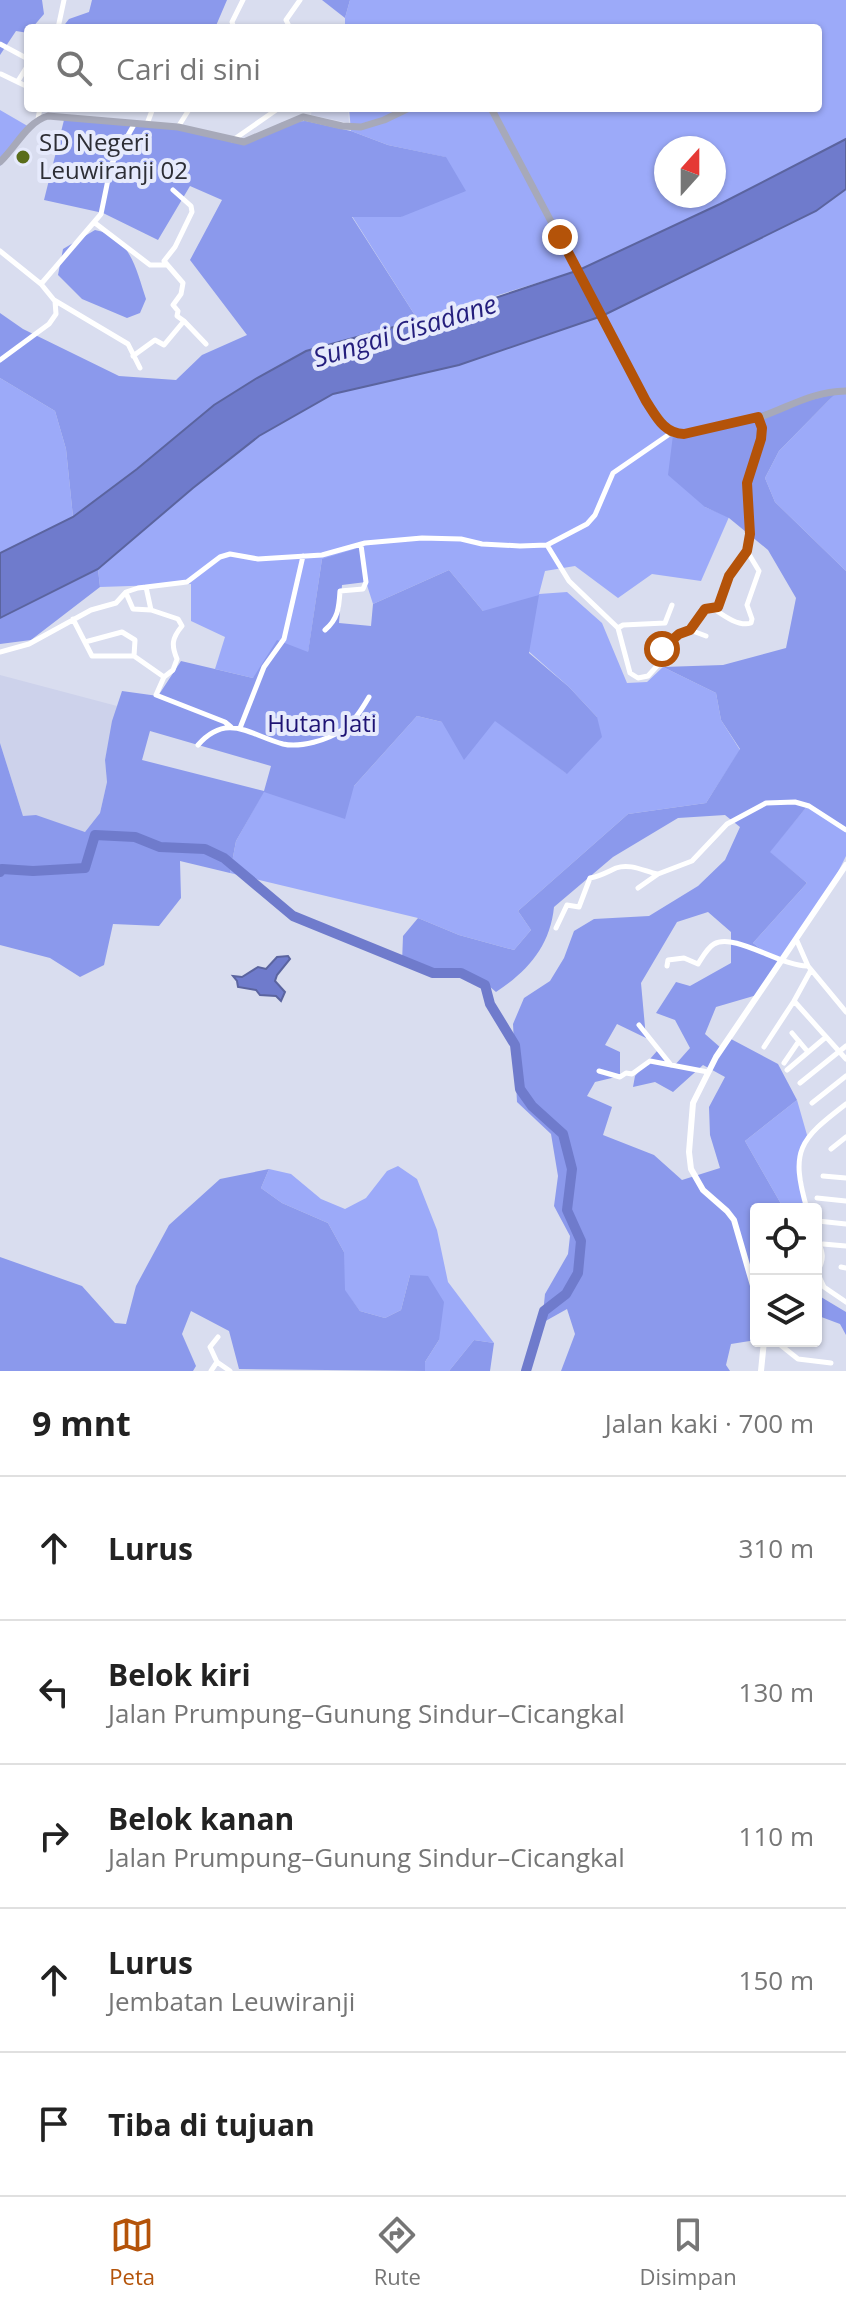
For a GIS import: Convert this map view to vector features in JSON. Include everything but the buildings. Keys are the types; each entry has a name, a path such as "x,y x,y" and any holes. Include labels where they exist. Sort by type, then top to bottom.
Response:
{"main road":[{"path":"0,162 38,119 48,116 178,127 232,140 251,140 303,117 361,127 401,112"},
{"path":"493,112 646,401 671,433 684,434 758,417 801,398 828,391 846,391"}],"street":[{"path":"59,24 64,0"},
{"path":"233,24 243,0"},
{"path":"288,24 286,20 300,0"},
{"path":"0,44 24,59"},
{"path":"18,81 24,70"},
{"path":"1,74 24,85"},
{"path":"38,119 39,112"},
{"path":"147,124 152,112"},
{"path":"178,127 187,112"},
{"path":"232,140 273,112"},
{"path":"41,284 95,223 106,202 111,165 135,123"},
{"path":"173,190 191,206 192,212 175,247 166,258 166,265 183,283 181,294 173,305 178,311 177,316 206,344"},
{"path":"95,223 150,265 166,265"},
{"path":"0,251 41,284 57,306 49,324 0,360"},
{"path":"54,300 128,344 140,368"},
{"path":"133,356 155,340 164,345 184,321"},
{"path":"714,609 718,607 729,576 747,551 750,534 747,483 761,439 762,428 758,417"},
{"path":"0,652 29,644 91,610 116,603 126,592 187,582 220,557 230,554 258,559 322,555 361,545 422,538 461,539 482,544 547,545 587,524 595,515 613,473 671,433"},
{"path":"325,630 339,610 340,591 363,589 366,582 361,545"},
{"path":"547,545 569,581 618,628 630,673 638,678 648,676 657,666 668,641 690,630 705,609 714,609 738,623 751,623 747,605 759,571 747,551"},
{"path":"240,728 264,667 284,639 303,556"},
{"path":"146,587 151,610"},
{"path":"126,592 133,609 151,610 178,619 182,626 174,635 172,647 177,659 173,670 164,677 156,695 231,727"},
{"path":"618,628 623,625 665,623 672,605"},
{"path":"73,619 92,656 134,656 164,677"},
{"path":"690,630 706,636"},
{"path":"85,642 122,632 135,640 134,656"},
{"path":"198,745 213,732 231,727 299,746 341,731 357,716 369,697"},
{"path":"638,888 658,874 692,861 727,824 766,803 795,802 809,806 846,830"},
{"path":"750,1275 734,1220 703,1190 691,1169 689,1152 693,1103 708,1072 846,865"},
{"path":"556,928 567,905 579,907 590,878 622,867 658,874"},
{"path":"797,941 810,968 846,1012"},
{"path":"667,966 668,960 676,957 698,964 711,946 723,942 742,945 782,962 810,968"},
{"path":"764,1047 794,1001 810,968"},
{"path":"794,1001 846,1059"},
{"path":"639,1025 672,1066"},
{"path":"792,1033 808,1052"},
{"path":"799,1041 785,1066 826,1037"},
{"path":"800,1083 846,1046"},
{"path":"599,1071 620,1077 626,1073 632,1074 650,1061 708,1072"},
{"path":"812,1103 846,1076"},
{"path":"806,1203 798,1167 804,1142 815,1128 846,1104"},
{"path":"831,1149 846,1137"},
{"path":"823,1176 846,1178"},
{"path":"817,1198 846,1201"},
{"path":"822,1221 846,1224"},
{"path":"823,1244 846,1246"},
{"path":"818,1275 820,1282 846,1302"},
{"path":"218,1337 210,1347 217,1362 230,1371"},
{"path":"761,1371 766,1347"},
{"path":"783,1347 798,1359 831,1363"},
{"path":"211,1371 217,1362"}],"shaded area":[{"path":"350,0 846,0 846,139 726,201 726,136 654,136 654,208 711,208 579,270 418,320 352,216 401,217 445,157 388,145 351,131 349,112 822,112 822,24 345,24"},
{"path":"0,110 31,128 0,166"},
{"path":"311,112 348,112 349,123 311,115"},
{"path":"846,189 846,571 775,502 765,478 779,451 833,396 705,507 729,517 701,581 652,574 618,598 575,566 545,571 539,594 567,592 602,623 627,683 647,682 663,667 716,693 721,720 740,750 706,803 628,814 518,911 531,930 514,950 459,935 418,918 230,873 236,841 264,791 354,786 417,716 442,722 495,720 566,773 597,717 569,687 483,611 449,570 373,604 366,582 322,559 308,653 253,678 215,669 225,637 191,621 191,584 100,587 98,569 259,436 333,394 459,365 602,316 816,211"},
{"path":"0,378 55,411 66,449 73,517 0,553"},
{"path":"0,675 117,706 105,760 107,782 100,813 85,832 36,816 23,816 0,743"},
{"path":"809,804 846,832 846,856 831,886 778,962 753,943 807,883 769,852"},
{"path":"797,1100 807,1135 799,1164 807,1203 781,1203 745,1141"},
{"path":"398,1166 417,1179 437,1230 448,1282 494,1343 474,1340 449,1371 425,1371 425,1362 439,1340 410,1275 401,1310 385,1318 360,1311 344,1290 344,1252 328,1223 282,1203 261,1188 269,1169 291,1174 321,1199 345,1209 366,1198 387,1171"}],"green space":[{"path":"0,0 42,0 44,14 35,24 24,24 24,32 16,31 0,55"},
{"path":"92,0 227,0 217,24 65,24 69,19 89,12"},
{"path":"322,0 350,0 345,18"},
{"path":"64,120 168,127 242,143 283,122 306,121 351,131 388,145 446,157 466,191 401,217 352,217 418,320 306,351 257,378 214,405 73,517 66,449 55,411 0,378 0,313 23,329 119,376 176,380 202,355 247,335 190,260 222,200 190,186 158,240 103,213 44,200"},
{"path":"95,230 116,239 130,256 146,299 140,313 127,318 82,299 58,275 63,249"},
{"path":"835,394 779,451 765,478 775,502 846,571 846,828 809,804 770,852 807,883 753,943 778,962 757,995 716,1007 705,1034 721,1048 731,1039 778,1064 797,1100 745,1141 781,1203 750,1203 750,1341 731,1344 726,1365 730,1371 561,1371 575,1334 567,1309 542,1323 545,1294 568,1254 570,1236 554,1206 558,1176 551,1134 517,1102 513,1024 524,998 550,981 564,958 574,931 594,919 649,916 698,886 725,860 740,827 725,815 678,818 613,857 554,907 548,934 536,956 496,992 482,980 426,974 402,963 403,936 418,918 459,935 514,950 531,930 518,911 628,814 706,803 740,749 721,720 716,693 663,667 723,665 786,648 796,598 768,550 729,518 705,507 668,475 673,435","holes":["708,912 731,932 731,963 690,986 676,982 656,1013 675,1020 690,1048 674,1066 657,1051 635,1076 633,1087 655,1082 673,1092 703,1065 725,1077 709,1107 710,1135 720,1168 682,1180 654,1155 603,1135 612,1107 587,1096 595,1082 620,1076 620,1052 605,1045 617,1024 646,1038 641,983 677,922"]},
{"name":"Hutan Jati","path":"362,547 366,582 342,585 339,623 371,626 373,604 449,570 483,611 539,595 529,653 569,687 597,717 602,737 567,774 495,721 464,760 442,722 417,716 354,786 345,819 264,792 236,841 230,873 180,861 181,898 159,926 113,924 104,965 80,977 50,958 0,945 0,743 23,816 36,815 85,832 100,813 107,782 105,760 112,721 122,691 158,696 181,661 253,678 277,640 308,652 322,559","holes":["150,731 271,766 264,791 142,760"]},
{"path":"98,569 100,587 31,640 0,644 0,618"},
{"path":"269,1169 261,1188 282,1203 328,1223 344,1252 345,1290 360,1311 385,1318 401,1310 410,1275 428,1276 444,1302 439,1340 425,1362 425,1371 239,1369 229,1331 191,1311 182,1334 196,1366 193,1371 0,1371 0,1257 82,1286 115,1323 126,1324 136,1286 169,1225 220,1179"},
{"path":"822,1298 846,1312 846,1335 840,1324 822,1317"},
{"path":"474,1340 494,1343 490,1371 449,1371"}],"water":[{"name":"Sungai Cisadane","path":"846,139 846,189 816,211 602,316 459,365 333,394 259,436 98,569 0,618 0,553 73,517 214,405 257,378 306,351 474,305 579,270 711,208 726,208 726,201"},
{"path":"288,956 290,959 275,981 285,992 281,1001 276,996 260,995 256,990 238,987 233,976 242,977 258,967 266,969 277,957"}],"waterway":[{"path":"0,872 2,869 85,868 95,835 135,837 160,847 205,849 224,858 293,916 433,973 461,973 485,985 490,1004 515,1045 520,1089 532,1106 563,1134 572,1169 567,1210 581,1241 578,1273 566,1294 544,1311 526,1371"}],"place":[{"name":"SD Negeri Leuwiranji 02","path":"23,157"}],"route":[{"path":"560,237 646,401 671,433 684,434 758,417 762,428 747,483 750,534 747,551 729,576 718,607 705,609 690,630 668,641 662,649"}]}
